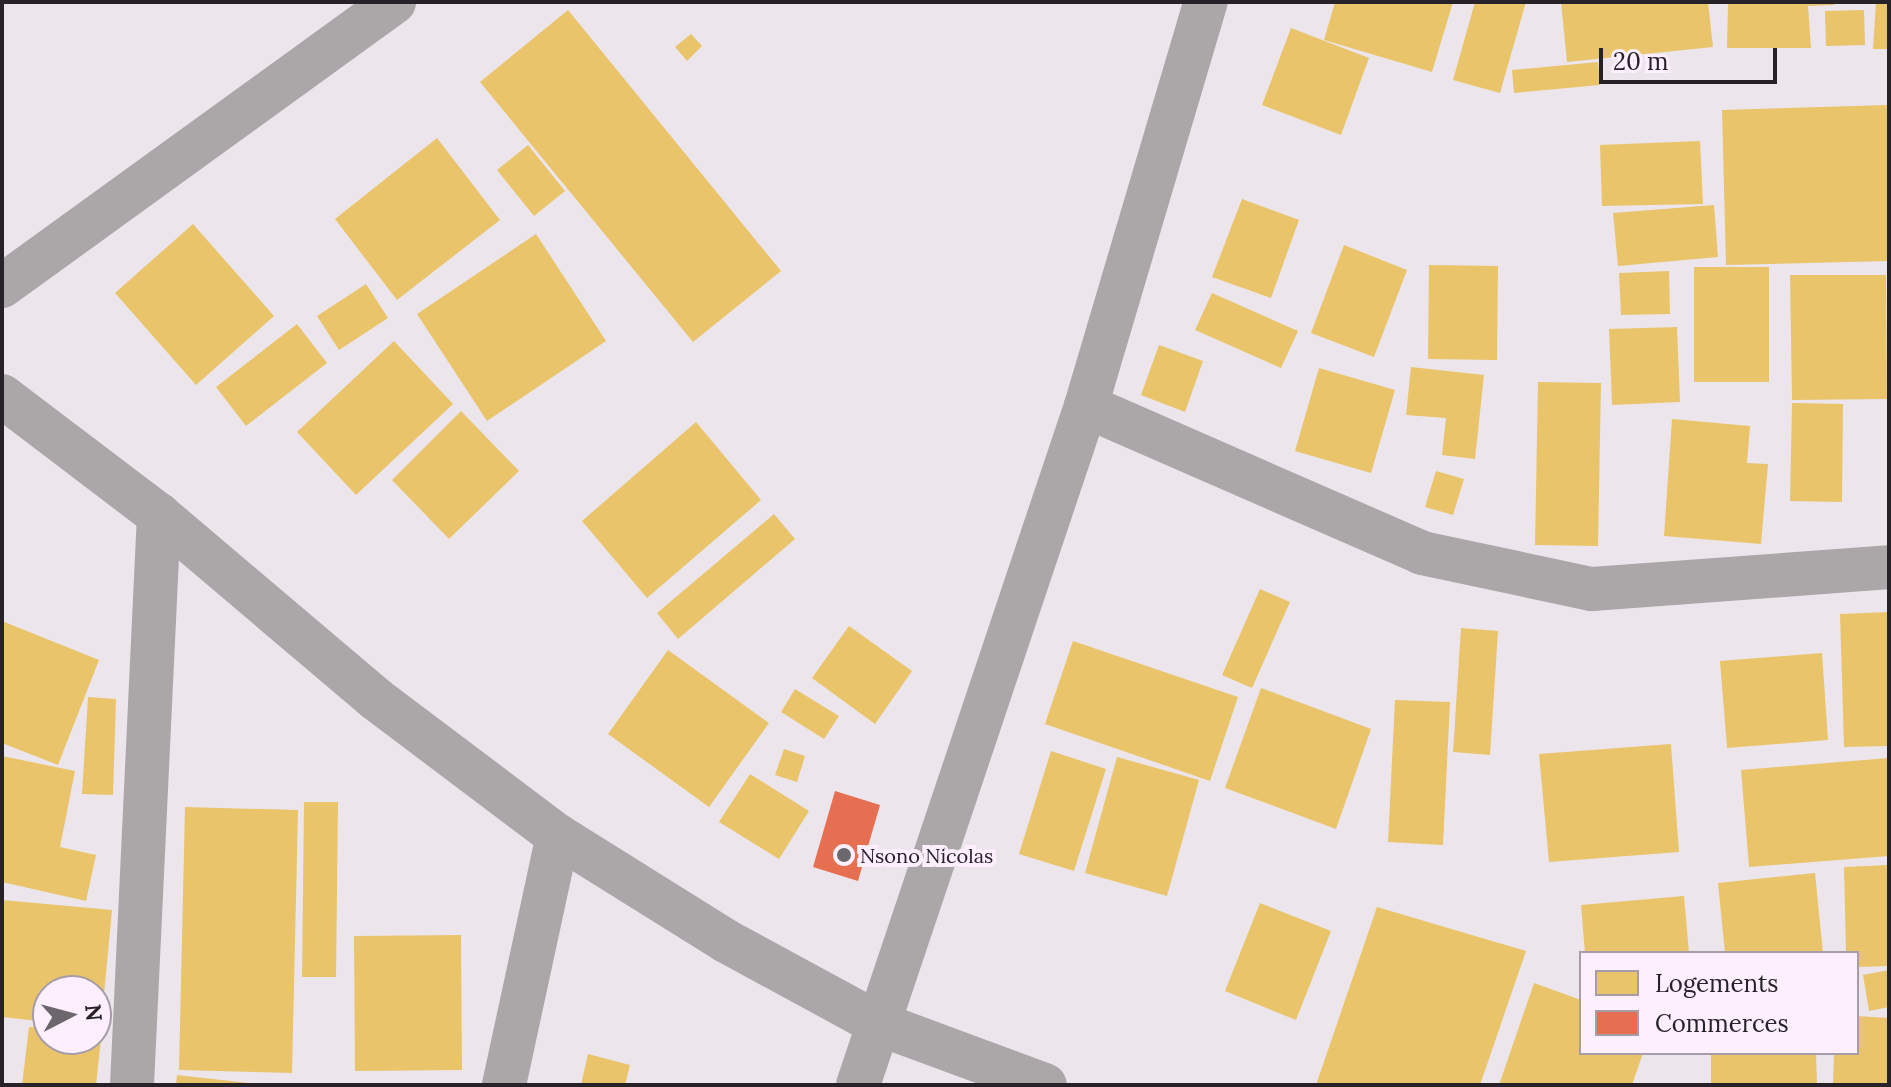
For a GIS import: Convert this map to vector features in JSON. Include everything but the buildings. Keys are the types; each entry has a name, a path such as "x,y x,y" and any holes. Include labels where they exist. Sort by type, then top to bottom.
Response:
{"street":[{"path":"2,286 394,2"},
{"path":"858,1085 1086,406 1206,2"},
{"path":"2,396 159,515 376,699 558,836 726,941 877,1023 1045,1085"},
{"path":"1086,406 1422,553 1592,589 1889,567"},
{"path":"132,1085 159,515"},
{"path":"504,1085 558,836"}],"place":[{"name":"Nsono Nicolas","path":"844,855"}]}
